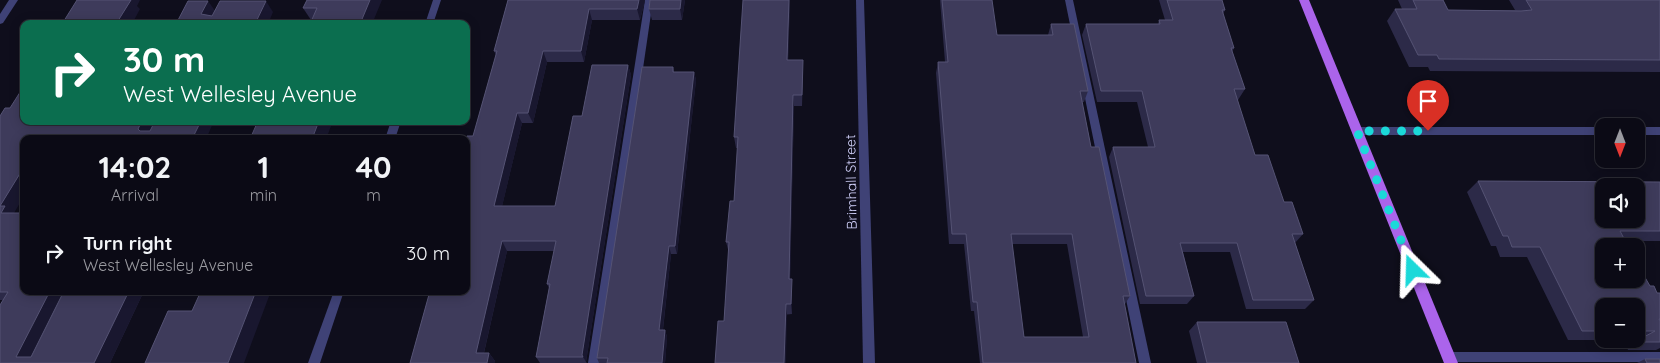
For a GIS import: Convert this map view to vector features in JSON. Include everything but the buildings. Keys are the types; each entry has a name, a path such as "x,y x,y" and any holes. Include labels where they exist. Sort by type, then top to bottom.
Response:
{"main road":[{"path":"1304,0 1450,360"}],"street":[{"path":"0,21 14,0"},
{"path":"430,20 438,0"},
{"path":"594,363 649,0"},
{"name":"Brimhall Street","path":"860,0 869,363"},
{"path":"1069,0 1145,363"},
{"path":"1357,131 1595,131"},
{"path":"1645,132 1660,132"},
{"path":"314,363 338,295"},
{"path":"1450,360 1660,357"}],"route":[{"path":"1413,270 1357,131 1428,131"}]}
